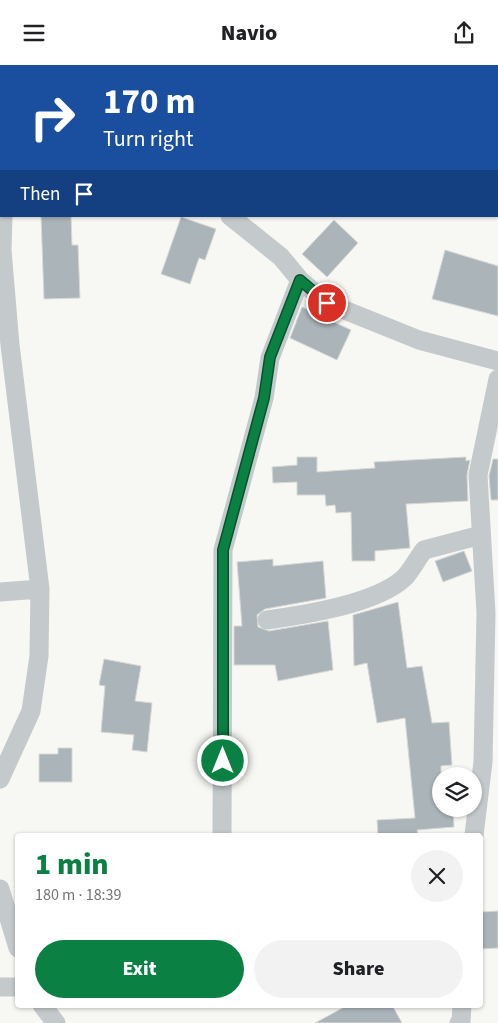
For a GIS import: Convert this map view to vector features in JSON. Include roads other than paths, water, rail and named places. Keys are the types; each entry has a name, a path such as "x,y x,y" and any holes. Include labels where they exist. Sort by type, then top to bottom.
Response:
{"street":[{"path":"0,779 31,711 39,656 40,589 10,345 2,250 3,217"},
{"path":"231,217 280,257 300,280 327,303 419,340 498,361"},
{"path":"222,833 223,550 264,398 270,357 300,280"},
{"path":"474,833 483,763 492,613 481,535 478,475 498,379"},
{"path":"267,620 313,614 385,592 404,578 424,550 481,535"},
{"path":"0,592 40,589"},
{"path":"0,889 15,938"},
{"path":"0,987 15,987"},
{"path":"44,1008 56,1023"},
{"path":"458,1023 461,1022 462,1008"}]}
